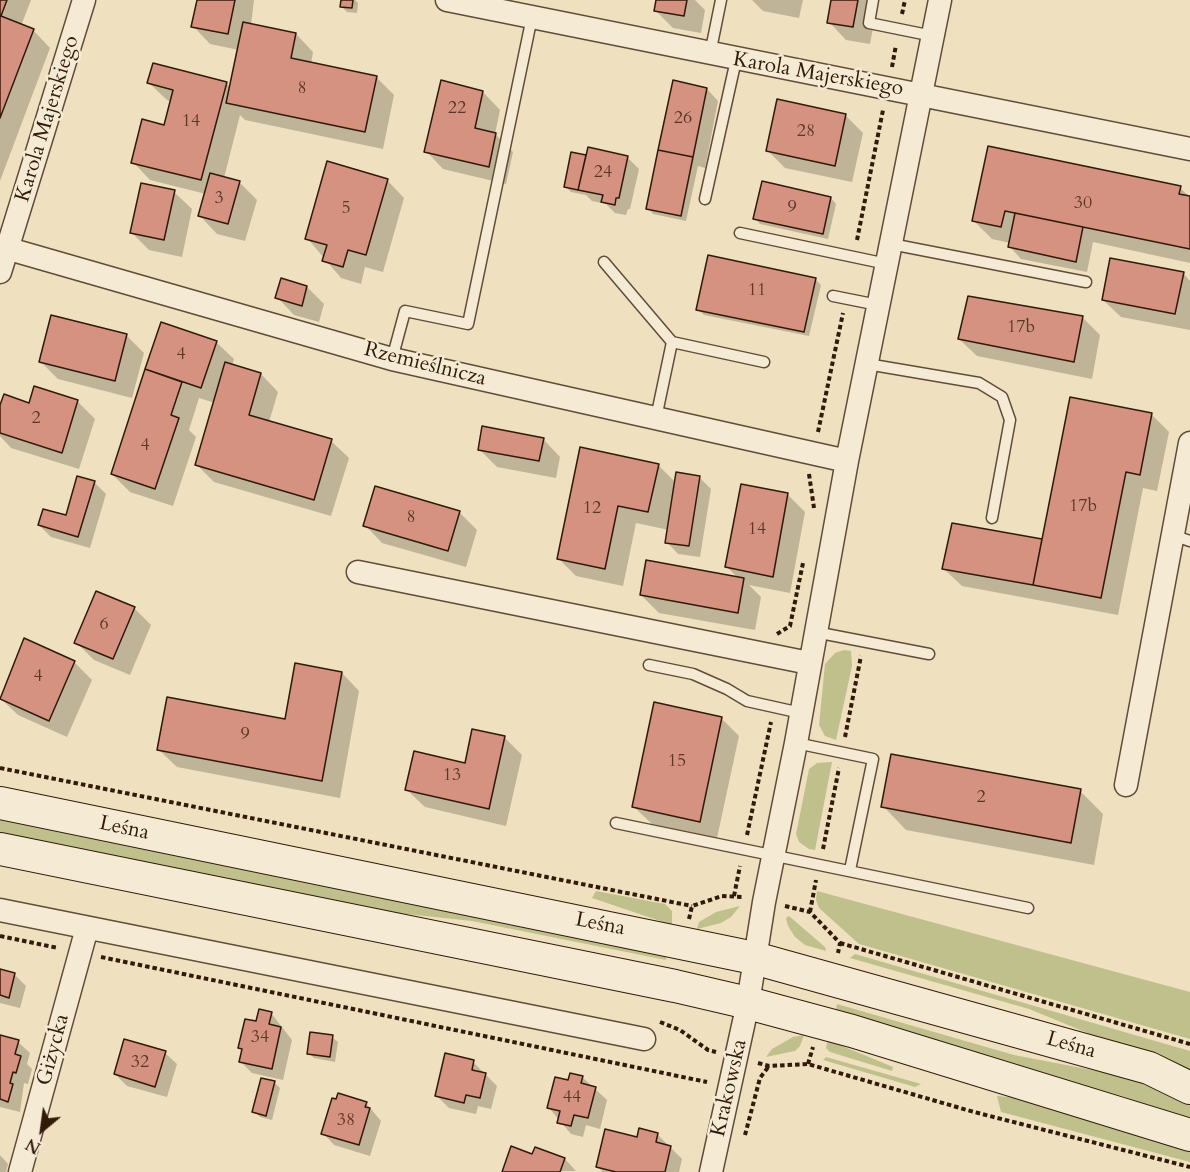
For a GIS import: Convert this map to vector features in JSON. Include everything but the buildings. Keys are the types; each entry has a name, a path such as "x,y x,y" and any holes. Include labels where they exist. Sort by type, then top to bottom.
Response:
{"main road":[{"name":"Leśna","path":"0,802 754,958 1149,1068 1190,1088"},
{"path":"0,849 748,1003 852,1031 1190,1135"}],"street":[{"name":"Karola Majerskiego","path":"0,272 7,237 84,0"},
{"name":"Karola Majerskiego","path":"447,0 736,60 921,93 1190,149"},
{"name":"Krakowska","path":"711,1172 748,1003 754,958 796,743 814,632 940,0"},
{"name":"Rzemieślnicza","path":"7,237 392,359 847,461"},
{"path":"1126,785 1181,538 1190,443"},
{"path":"358,572 809,663"},
{"path":"0,910 644,1039"},
{"name":"Giżycka","path":"20,1172 87,928"}],"lane":[{"path":"710,54 721,0"},
{"path":"873,0 869,23 933,36"},
{"path":"392,359 405,311 468,324 532,17"},
{"path":"705,199 736,60"},
{"path":"740,232 1086,282"},
{"path":"604,262 672,342 764,362"},
{"path":"833,296 879,305"},
{"path":"656,418 672,342"},
{"path":"867,364 979,383 1002,397 1010,420 992,518"},
{"path":"814,632 929,654"},
{"path":"649,665 693,674 728,689 747,701 801,713"},
{"path":"796,743 873,759 850,870"},
{"path":"616,823 820,863 1028,908"}],"path":[{"path":"810,912 864,641"},
{"path":"0,768 692,906"},
{"path":"0,936 710,1083"},
{"path":"840,943 1190,1044"},
{"path":"743,1141 760,1078 769,1066"}],"green space":[{"path":"844,650 851,651 852,666 836,740 825,736 819,725 825,664 835,653"},
{"path":"832,762 815,850 809,849 799,842 796,834 809,769 817,763"},
{"path":"0,819 667,952 666,960 472,921 368,910 0,838"},
{"path":"596,891 665,904 672,911 672,925 592,898"},
{"path":"817,891 1190,992 1190,1039 859,944 819,908 816,900"},
{"path":"740,906 731,917 721,923 697,929 699,922 716,912"},
{"path":"789,916 825,947 826,951 805,945 795,937 788,926 786,918"},
{"path":"855,954 1190,1051 1190,1075 1029,1009 850,958"},
{"path":"837,1004 1014,1055 1151,1084 1190,1101 1190,1122 1125,1097 835,1014"},
{"path":"804,1035 800,1046 795,1051 766,1057 772,1049 793,1037"},
{"path":"828,1040 893,1067 892,1071 830,1052 826,1048"},
{"path":"826,1057 921,1084 915,1087 823,1060"},
{"path":"997,1096 1019,1098 1190,1147 1190,1162 1001,1112"}]}
